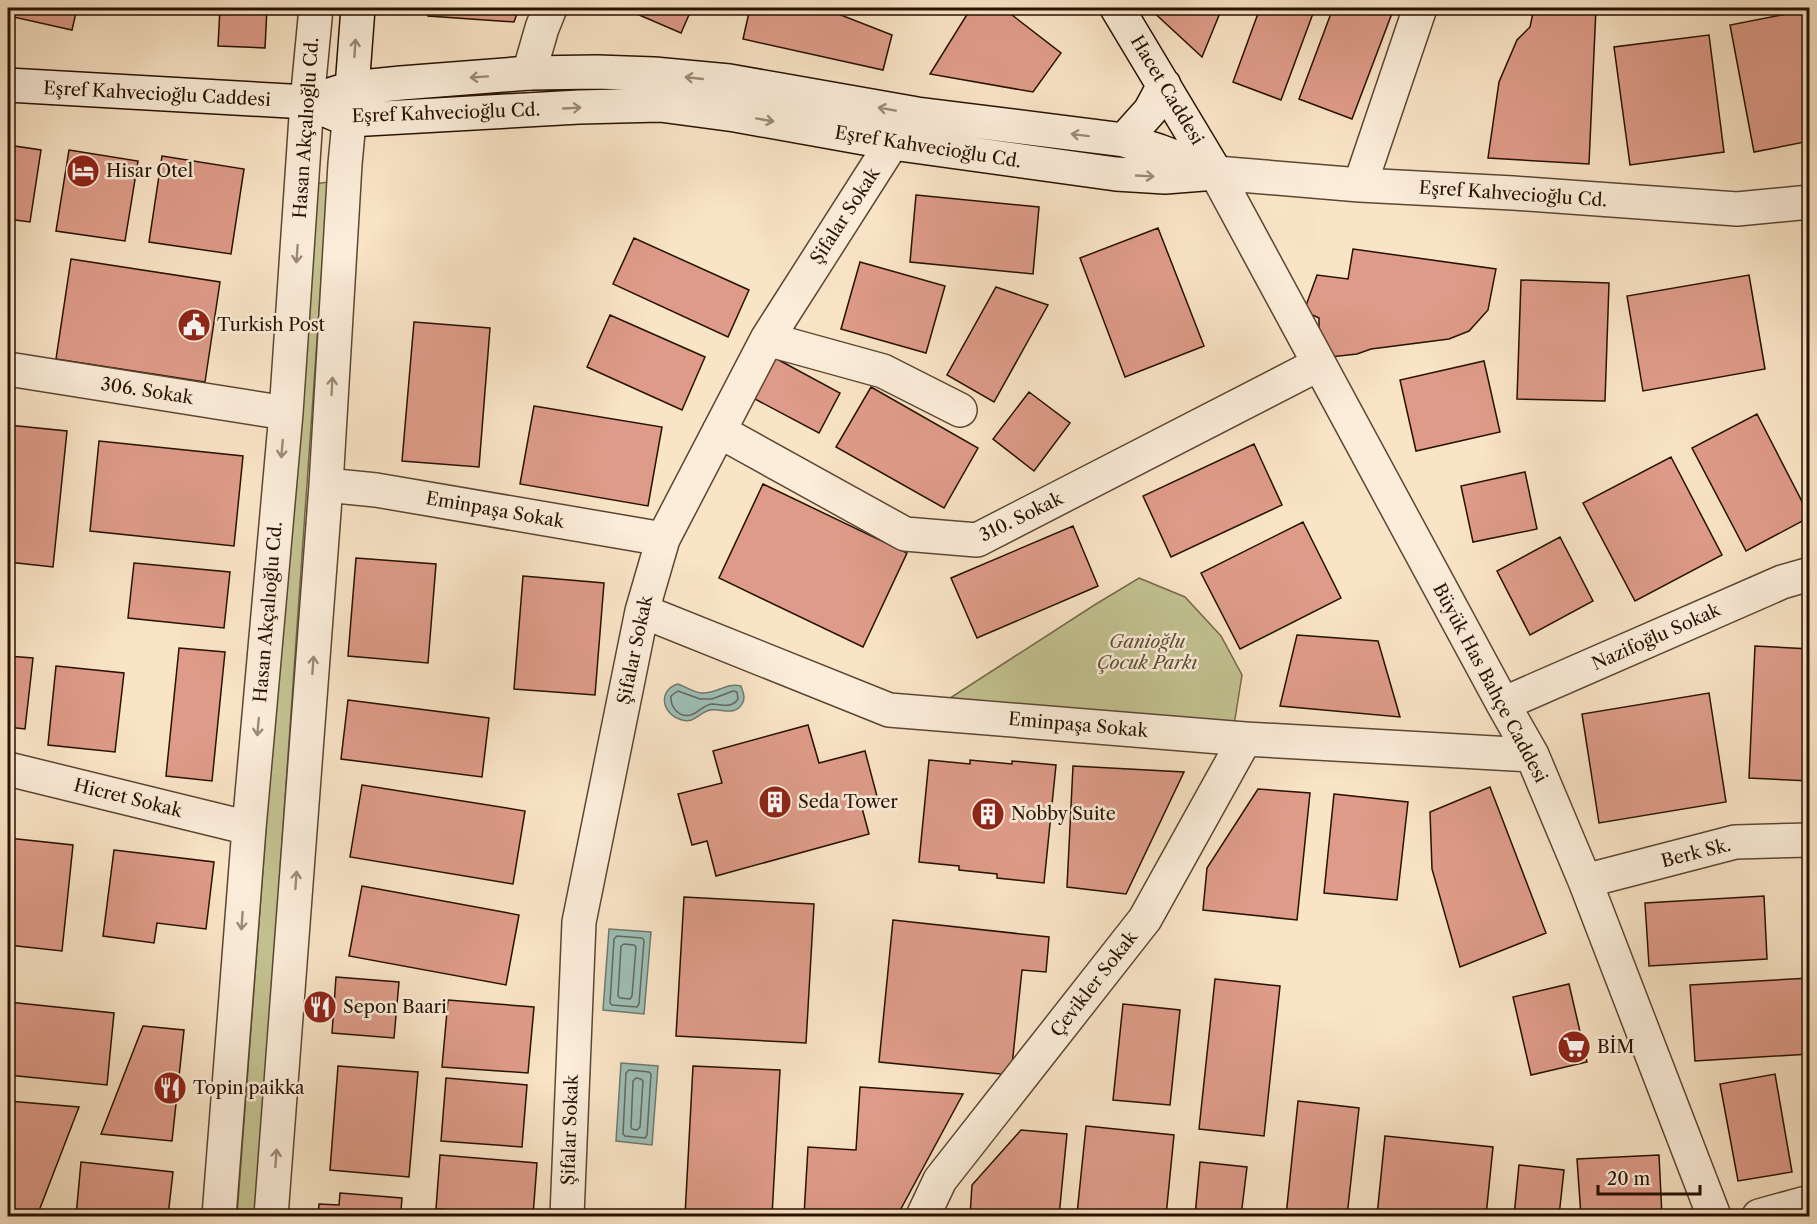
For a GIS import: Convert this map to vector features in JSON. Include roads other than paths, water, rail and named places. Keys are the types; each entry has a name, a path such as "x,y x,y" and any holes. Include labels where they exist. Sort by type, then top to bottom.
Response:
{"street":[{"name":"Hasan Akçalıoğlu Cd.","path":"219,1216 249,828 286,413 315,8"},
{"path":"271,1216 326,485 358,8"},
{"path":"529,73 550,8"},
{"name":"Hacet Caddesi","path":"1117,8 1216,173"},
{"path":"1360,185 1420,8"},
{"name":"Eşref Kahvecioğlu Cd.","path":"307,102 352,88 529,73 654,74 729,81 916,114 1124,140 1159,150 1216,173"},
{"name":"Eşref Kahvecioğlu Caddesi","path":"8,85 307,102"},
{"path":"1124,140 1150,111 1164,85"},
{"name":"Eşref Kahvecioğlu Cd.","path":"307,102 349,120 579,107 660,105 735,115 892,143 1116,174 1165,177 1216,173 1360,185 1737,209 1809,202"},
{"name":"Şifalar Sokak","path":"567,1216 579,921 642,611 663,539 767,339 892,143"},
{"name":"Büyük Has Bahçe Caddesi","path":"1216,173 1532,755 1585,881 1714,1216"},
{"path":"767,339 883,371 960,410"},
{"name":"310. Sokak","path":"719,431 905,534 977,540 1319,364"},
{"name":"306. Sokak","path":"8,369 286,413"},
{"name":"Eminpaşa Sokak","path":"326,485 376,490 663,539"},
{"name":"Nazifoğlu Sokak","path":"1503,704 1782,582 1809,574"},
{"name":"Eminpaşa Sokak","path":"642,611 890,710 1245,739 1532,755"},
{"name":"Çevikler Sokak","path":"923,1216 940,1180 1145,919 1245,739"},
{"name":"Hicret Sokak","path":"8,769 249,828"},
{"name":"Berk Sk.","path":"1585,881 1735,842 1809,840"},
{"path":"1759,1216 1809,1202"}],"water":[{"path":"678,684 702,693 736,685 741,686 744,700 735,710 711,710 693,720 686,721 675,717 666,708 667,691"},
{"path":"609,929 651,932 644,1014 603,1010"},
{"path":"621,1063 658,1066 652,1145 616,1141"}],"place":[{"name":"Hisar Otel","path":"83,171"},
{"name":"Turkish Post","path":"194,325"},
{"name":"Seda Tower","path":"775,802"},
{"name":"Nobby Suite","path":"988,814"},
{"name":"Sepon Baari","path":"320,1007"},
{"name":"BİM","path":"1574,1047"},
{"name":"Topin paikka","path":"170,1088"}],"park label":[{"name":"Ganioğlu Çocuk Parkı","path":"1147,652"}]}
